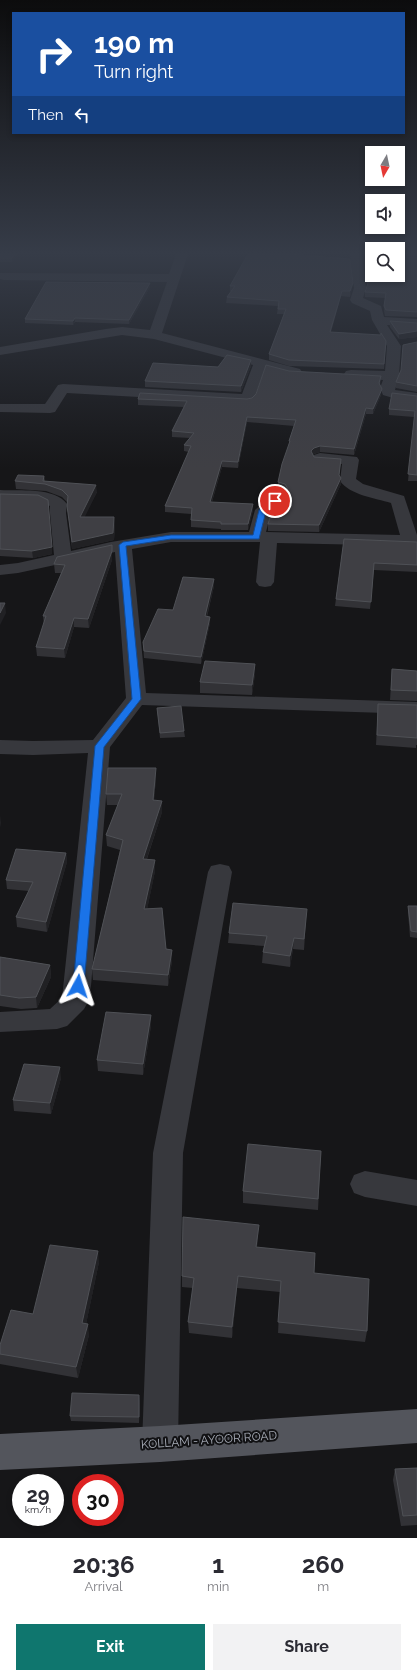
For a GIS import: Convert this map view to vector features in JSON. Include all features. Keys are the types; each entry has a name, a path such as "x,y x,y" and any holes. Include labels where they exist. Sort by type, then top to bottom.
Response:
{"main road":[{"name":"KOLLAM - AYOOR ROAD","path":"0,1452 160,1444 417,1426"}],"street":[{"path":"155,335 158,326"},
{"path":"383,326 400,345 392,376 387,388 388,392 417,397"},
{"path":"0,351 122,331 155,335 289,371 311,372"},
{"path":"0,408 50,410 63,388 247,399 260,364"},
{"path":"341,374 392,376"},
{"path":"0,570 18,568 123,545 171,537 414,541 398,500 357,488 348,481 351,460 320,458"},
{"path":"265,582 263,510 275,501 278,494"},
{"path":"0,495 32,496 53,499 59,504 58,513 63,558"},
{"path":"0,1022 57,1019 75,1002 78,986 99,746 136,699 123,545"},
{"path":"136,699 417,708"},
{"path":"0,747 33,748 99,746"},
{"path":"160,1444 168,1153 220,872"},
{"path":"365,1184 417,1194"}],"building":[{"path":"280,326 332,326 330,332 381,335 381,333 386,341 384,364 289,360 269,354"},
{"path":"393,326 417,326 417,331 399,334"},
{"path":"417,342 417,386 396,382 401,370 403,345"},
{"path":"227,355 251,360 241,386 145,381 153,363 218,367"},
{"path":"266,365 289,371 381,376 379,383 382,389 373,409 366,408 354,449 320,446 311,451 314,457 341,459 339,475 341,478 319,525 268,524 273,507 283,499 288,489 285,484 278,482 296,420 247,417 238,462 222,461 210,502 253,504 248,524 221,524 221,522 191,520 192,508 165,506 191,446 184,445 194,433 172,431 187,401 138,399 140,393 247,399 252,398 256,394"},
{"path":"392,393 417,396 417,475 408,474 415,411 389,409"},
{"path":"18,475 44,476 43,481 96,485 80,517 114,517 113,533 72,542 67,506 68,496 62,490 45,484 15,481"},
{"path":"0,494 38,495 48,500 52,547 32,551 0,549"},
{"path":"344,539 417,542 417,565 374,563 371,602 336,599"},
{"path":"112,545 112,551 88,619 74,618 64,649 36,647 46,616 43,616 65,565 54,564 57,557"},
{"path":"183,577 214,579 205,616 210,617 201,657 144,651 143,642 158,609 173,610"},
{"path":"0,603 5,603 0,613"},
{"path":"205,661 255,664 252,685 200,682"},
{"path":"392,669 417,671 417,691 391,690"},
{"path":"378,704 417,705 417,738 377,735"},
{"path":"181,706 184,731 160,733 157,708"},
{"path":"108,768 156,768 153,800 162,801 143,859 155,860 144,909 162,908 166,949 172,950 168,975 92,969 123,840 106,835 122,794 106,794"},
{"path":"16,849 66,853 46,922 16,917 33,882 6,880"},
{"path":"233,903 307,909 304,939 294,938 290,956 263,952 267,936 229,933"},
{"path":"408,906 417,906 417,932 411,931"},
{"path":"0,957 50,965 36,997 19,998 0,995"},
{"path":"106,1012 151,1015 143,1064 97,1060"},
{"path":"24,1064 60,1067 50,1103 13,1100"},
{"path":"248,1144 321,1151 318,1199 243,1191"},
{"path":"183,1217 259,1225 256,1247 315,1253 314,1273 369,1279 367,1331 278,1322 281,1281 238,1276 232,1327 188,1322 194,1278 182,1276"},
{"path":"50,1245 98,1251 82,1323 88,1324 76,1367 0,1354 0,1345 11,1310 33,1314"},
{"path":"72,1393 139,1395 139,1417 70,1416"},
{"path":"417,1468 417,1515 403,1516 395,1469"}],"route":[{"path":"78,986 99,746 136,699 123,545 171,537 214,536 256,538 263,510 275,501"}]}
